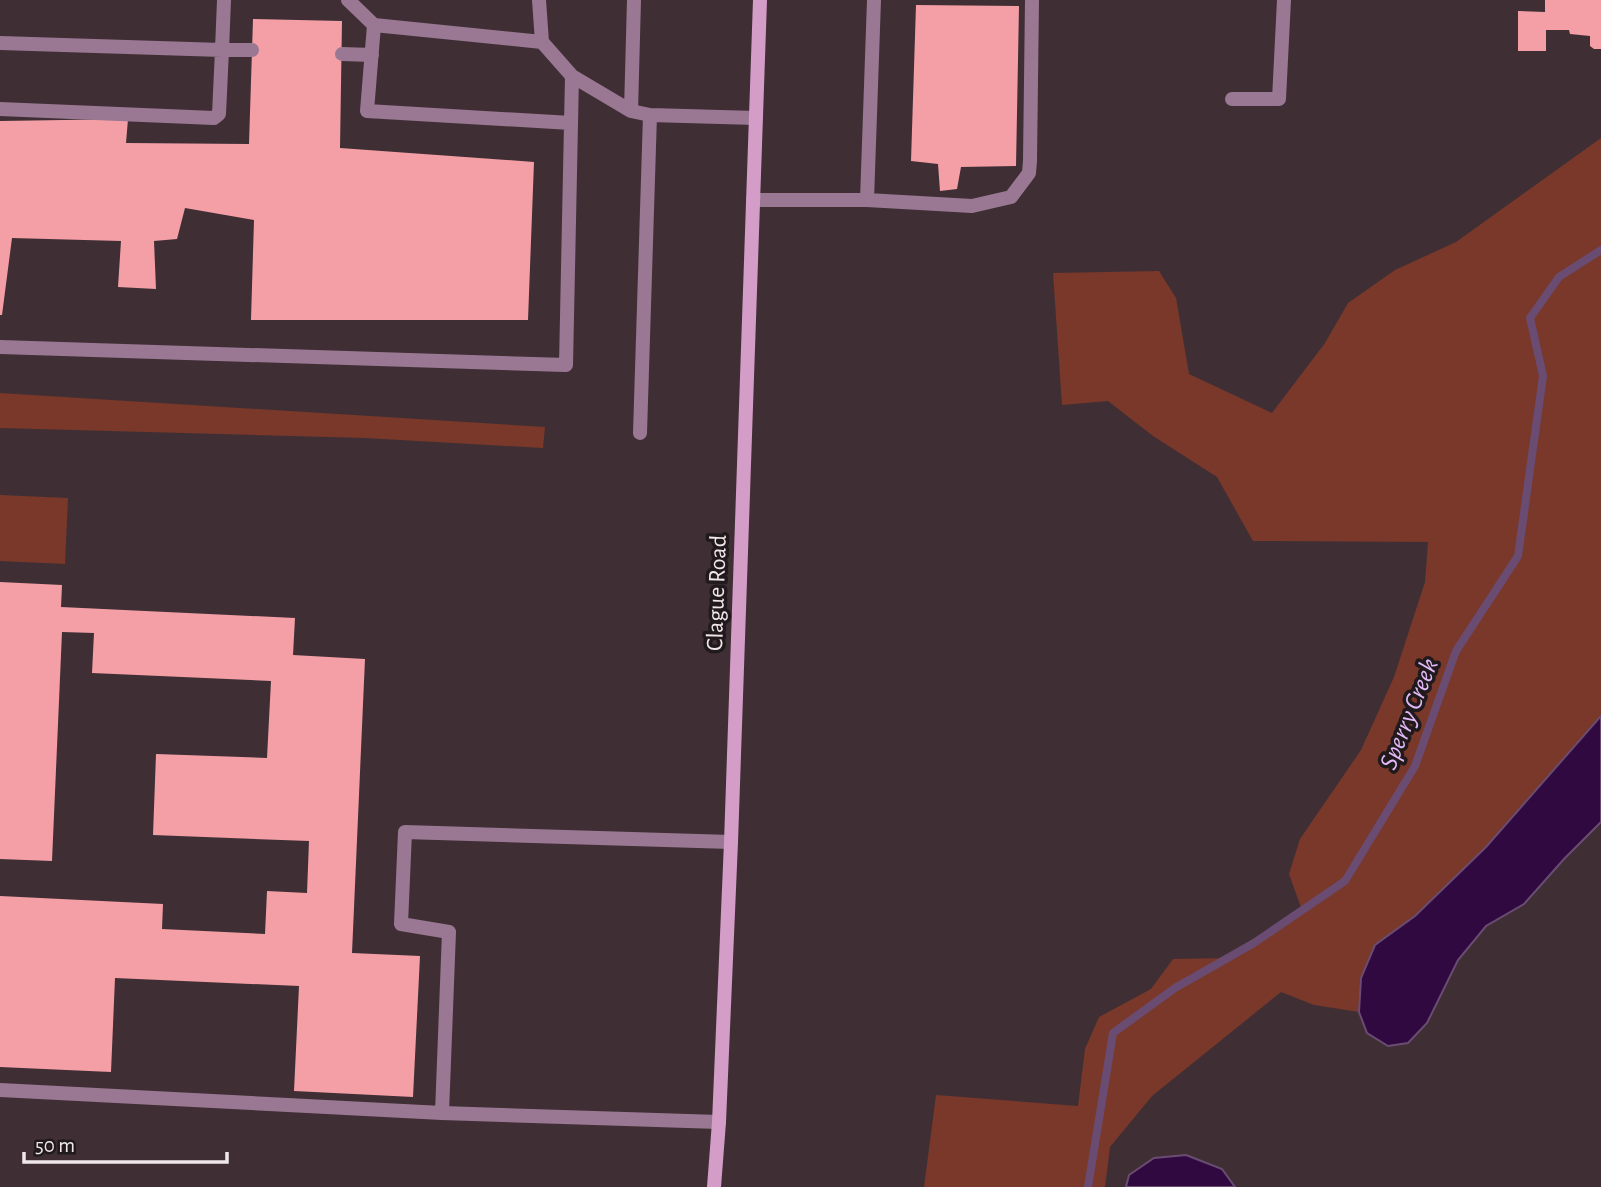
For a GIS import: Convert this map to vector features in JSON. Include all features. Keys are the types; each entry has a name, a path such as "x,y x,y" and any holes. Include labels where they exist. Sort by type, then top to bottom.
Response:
{"main road":[{"name":"Clague Road","path":"714,1187 731,842 760,0"}],"lane":[{"path":"0,109 214,118 219,114 224,0"},
{"path":"348,0 374,25 541,42"},
{"path":"539,0 541,42 572,76 631,111 650,115 756,118"},
{"path":"631,111 634,0"},
{"path":"867,200 874,0"},
{"path":"753,200 867,200 972,206 1010,197 1028,173 1030,161 1032,0"},
{"path":"1233,99 1279,99 1284,0"},
{"path":"374,25 367,111 571,123"},
{"path":"0,43 252,51"},
{"path":"342,54 372,55"},
{"path":"0,347 566,365 572,76"},
{"path":"640,433 650,115"},
{"path":"442,1113 449,932 401,924 405,832 731,842"},
{"path":"0,1090 442,1113 719,1122"}],"shaded area":[{"path":"1601,138 1601,717 1486,847 1415,916 1375,945 1361,978 1359,1012 1314,1005 1281,992 1152,1096 1110,1147 1105,1187 924,1187 936,1095 1078,1106 1085,1049 1099,1017 1151,989 1173,959 1229,958 1302,910 1289,874 1300,839 1361,750 1394,677 1425,582 1428,542 1253,541 1217,477 1153,436 1108,401 1062,405 1053,273 1159,271 1176,298 1189,374 1272,413 1325,343 1348,303 1395,270 1456,242"},
{"path":"0,393 545,427 543,448 365,438 0,428"},
{"path":"0,495 68,498 65,564 0,561"},
{"path":"1601,716 1601,822 1524,904 1486,926 1458,960 1427,1023 1408,1043 1388,1046 1367,1033 1359,1012 1361,978 1375,945 1415,916 1486,847"},
{"path":"1186,1155 1222,1169 1235,1187 1126,1187 1129,1175 1154,1158"}],"building":[{"path":"1545,0 1601,0 1601,49 1590,46 1590,36 1570,34 1569,30 1546,30 1546,51 1518,51 1518,11 1545,12"},
{"path":"916,5 1019,6 1016,166 961,167 957,189 940,191 938,164 911,161"},
{"path":"253,19 342,21 340,148 534,162 528,320 251,320 254,220 185,208 177,239 154,241 156,289 118,287 121,241 12,238 0,315 0,121 128,119 126,143 249,144"},
{"path":"0,582 62,585 61,607 295,618 293,655 365,659 352,953 420,956 413,1097 294,1091 299,986 115,978 111,1072 0,1067 0,896 163,904 162,929 265,934 267,891 307,893 309,841 153,835 156,754 267,758 271,681 92,673 94,633 62,632 52,861 0,859"}],"waterway":[{"name":"Sperry Creek","path":"1088,1187 1113,1033 1175,988 1254,943 1345,881 1415,766 1456,651 1518,556 1543,376 1530,318 1559,277 1601,250"}]}
